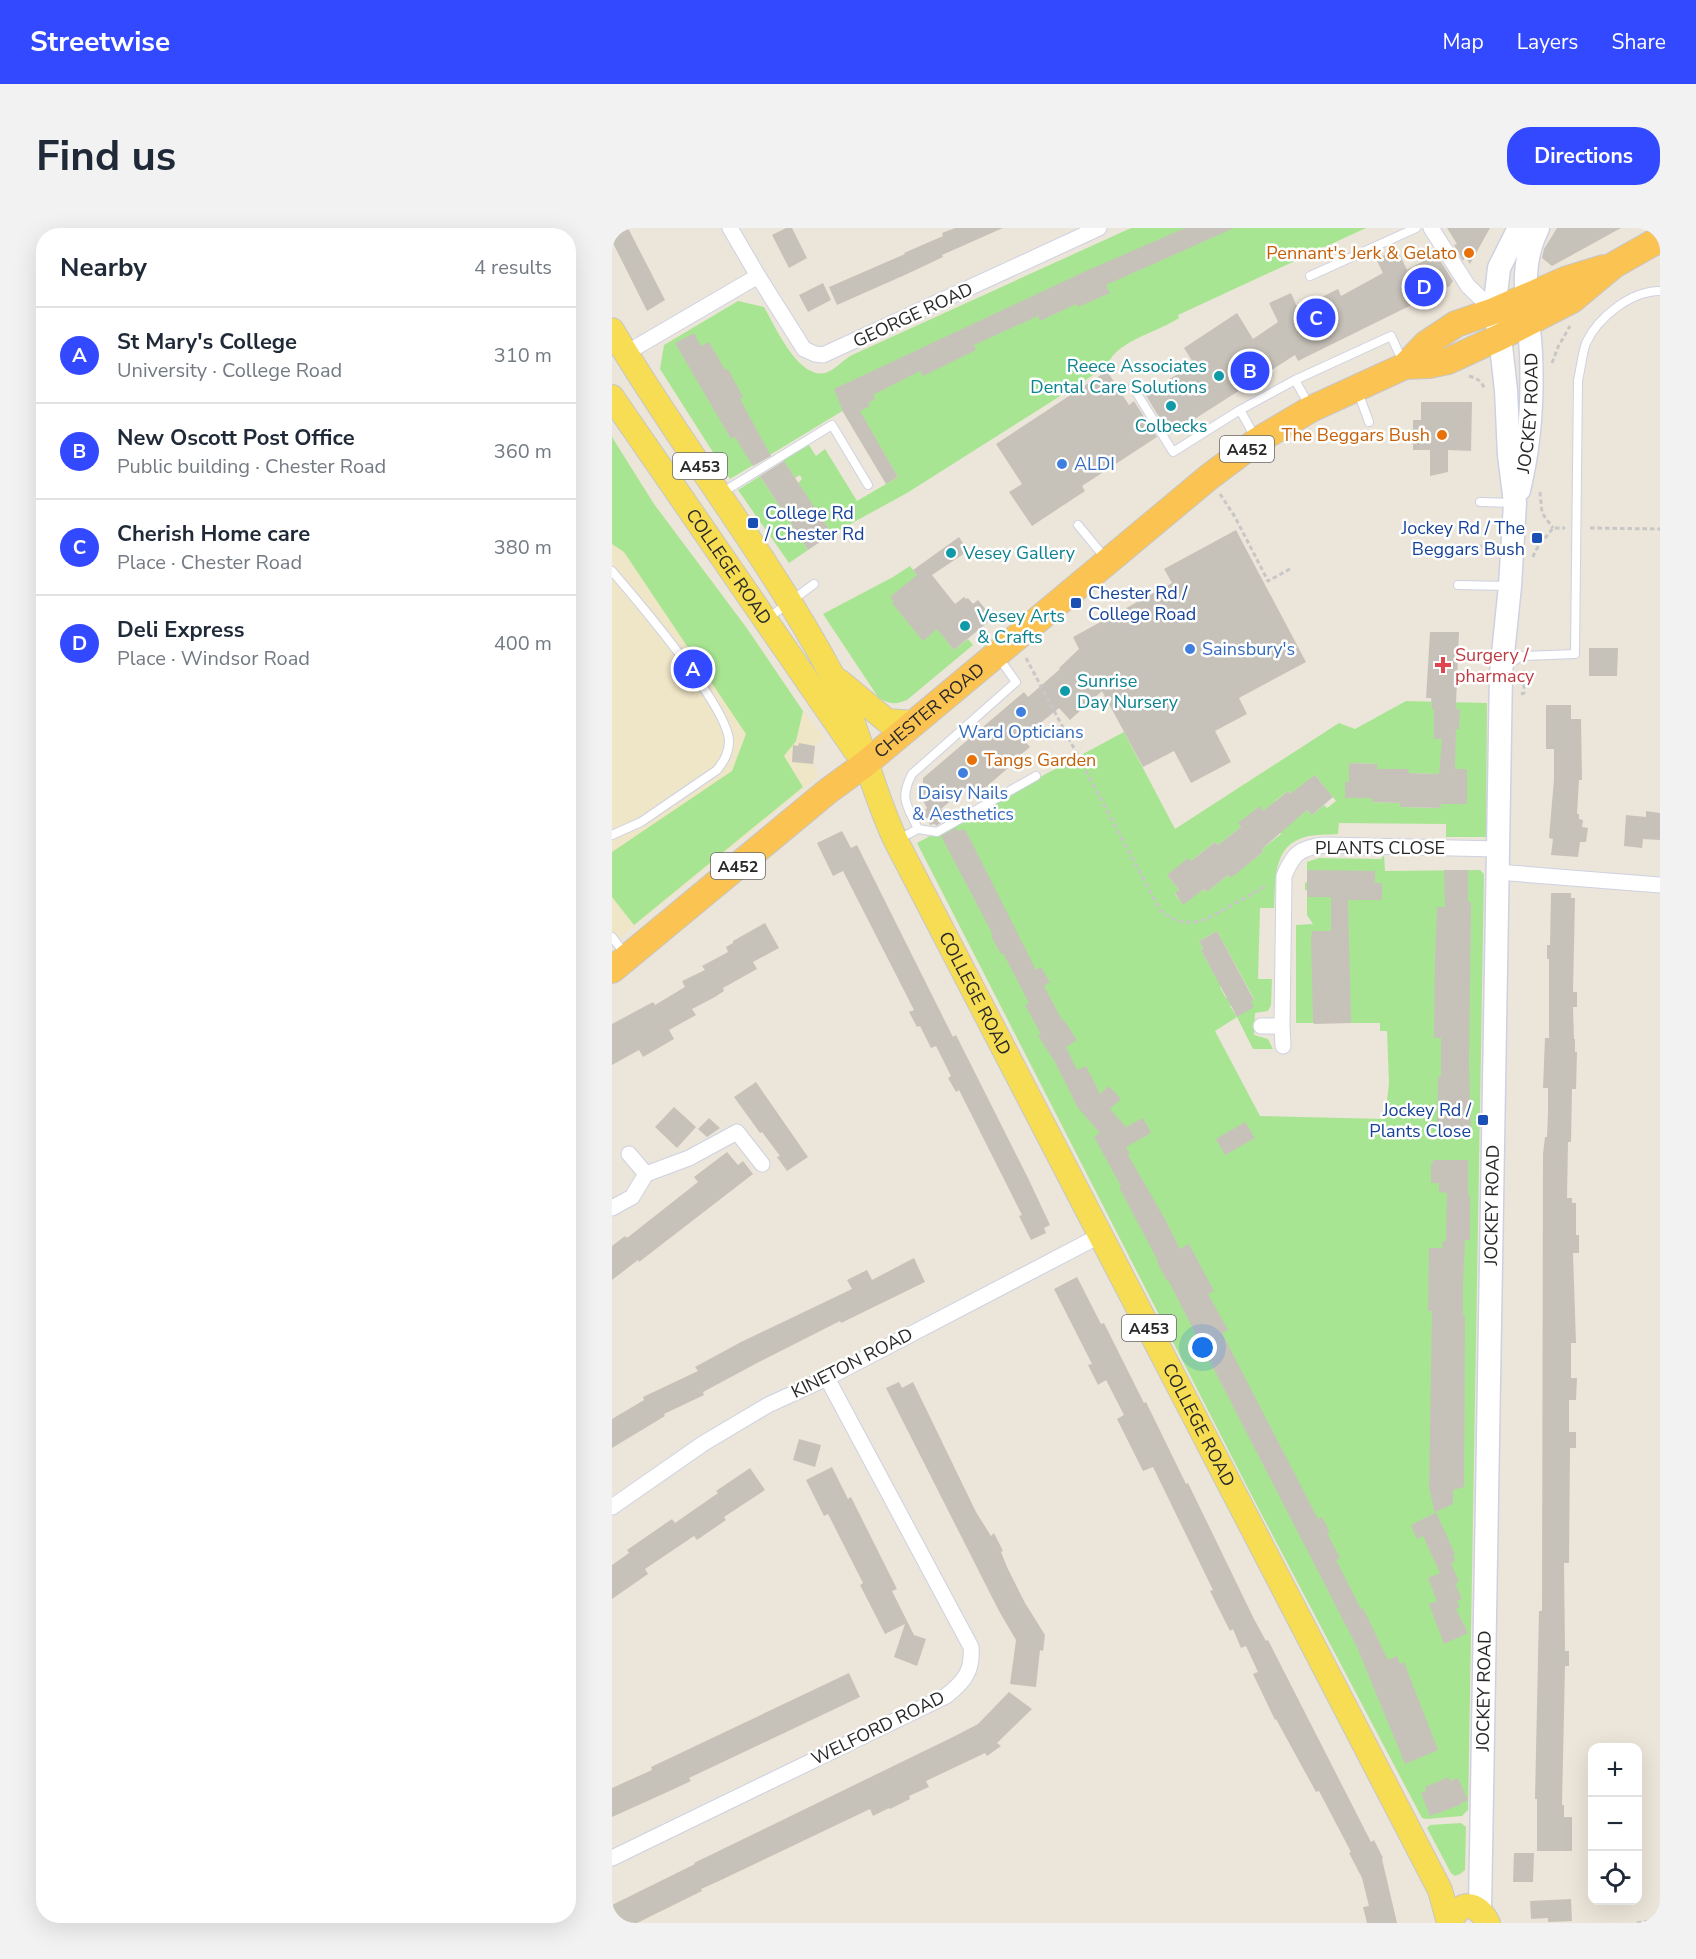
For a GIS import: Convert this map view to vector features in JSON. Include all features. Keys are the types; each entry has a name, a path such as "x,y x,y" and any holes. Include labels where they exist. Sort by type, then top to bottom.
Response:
{"highway":[{"name":"A452","path":"1500,337 1572,300 1614,265 1660,239"},
{"name":"A452","path":"1494,311 1565,280 1614,265"},
{"name":"CHESTER ROAD","path":"620,964 828,791 865,764 1209,477 1257,441 1311,409 1405,366 1426,344 1447,329 1494,311"},
{"name":"CHESTER ROAD","path":"1405,366 1448,361 1500,337"}],"main road":[{"name":"JOCKEY ROAD","path":"1479,1913 1501,674 1515,503 1509,455 1506,390 1500,337 1494,311 1498,268 1519,228"},
{"name":"JOCKEY ROAD","path":"1515,503 1529,440 1531,353 1525,296 1528,252 1538,228"},
{"name":"COLLEGE ROAD","path":"612,330 790,602 832,676 850,714 882,812 896,841 1440,1890 1449,1923"},
{"name":"COLLEGE ROAD","path":"612,397 865,764"},
{"name":"COLLEGE ROAD","path":"832,676 887,720 914,723"},
{"path":"1440,1890 1479,1913"},
{"path":"1449,1923 1461,1907 1479,1913"}],"street":[{"name":"GEORGE ROAD","path":"730,228 804,349 823,355 1099,228"},
{"path":"1431,228 1468,286 1494,311"},
{"path":"626,353 758,276"},
{"name":"PLANTS CLOSE","path":"1284,876 1291,859 1300,851 1311,847 1497,849"},
{"path":"1497,872 1660,885"},
{"path":"1283,1046 1284,876"},
{"path":"1261,1026 1282,1026"},
{"path":"612,1208 632,1197 646,1174 689,1158 737,1132 762,1164"},
{"path":"629,1154 646,1174"},
{"name":"KINETON ROAD","path":"612,1507 713,1438 768,1405 827,1378 1101,1235"},
{"name":"WELFORD ROAD","path":"612,1858 946,1696 966,1678 972,1659 970,1647 827,1378"}],"lane":[{"path":"1310,276 1416,228"},
{"path":"1501,674 1510,662 1521,656 1575,654 1578,380 1586,344 1599,322 1621,303 1653,291 1660,291"},
{"path":"1132,387 1173,452 1240,410 1295,380 1391,336 1405,366"},
{"path":"1295,380 1311,409"},
{"path":"1357,388 1369,422"},
{"path":"1240,410 1257,441"},
{"path":"719,495 832,425 868,485"},
{"path":"1480,502 1515,503"},
{"path":"1078,525 1107,561"},
{"path":"612,571 615,578 640,604 701,684 719,711 729,740 726,759 717,770 641,822 612,835"},
{"path":"765,621 814,584"},
{"path":"1458,585 1510,586"},
{"path":"918,829 906,803 904,789 912,774 1016,682 1006,646"},
{"path":"896,841 918,829 937,832 1036,776"},
{"path":"612,937 620,964"}],"path":[{"path":"1462,374 1477,379 1483,384 1485,390"},
{"path":"1219,493 1235,517 1268,581 1290,569"},
{"path":"1006,646 1160,910 1172,920 1185,923 1207,919 1284,876"},
{"path":"1637,1923 1660,1919"}],"shaded area":[{"path":"612,437 654,504 746,627 803,711 825,738 815,745 814,766 819,776 612,944"}],"green space":[{"path":"1131,228 1366,228 1178,315 1179,318 1174,321 1126,345 1111,358 1106,367 907,493 832,534 820,516 824,512 822,509 817,512 798,483 802,479 800,475 795,478 783,460 809,445 816,456 825,449 857,501 898,477 855,404 730,479 660,369 664,345 738,301 764,307 781,338 797,360 815,373 825,373 852,355"},
{"path":"612,437 654,504 746,627 803,711 796,741 784,756 803,787 634,925 612,897 612,852 732,771 746,734 624,552 612,544"},
{"path":"760,476 808,550 789,563 738,490"},
{"path":"910,566 953,620 940,632 954,650 968,639 973,645 907,700 892,703 878,697 823,614"},
{"path":"1406,701 1487,703 1486,837 1446,837 1446,824 1339,823 1338,834 1309,836 1294,842 1281,856 1276,876 1274,908 1260,908 1258,979 1272,979 1271,1005 1268,1011 1255,1013 1254,1035 1268,1039 1273,1049 1253,1049 1237,1017 1215,1031 1260,1116 1385,1119 1389,1083 1387,1031 1380,1031 1380,1023 1296,1023 1296,925 1313,924 1307,915 1305,883 1307,882 1307,862 1319,858 1381,859 1384,855 1385,871 1480,870 1484,874 1468,1810 1462,1816 1426,1819 1422,1818 1253,1498 917,843 1124,732 1175,829 1339,723 1355,729","holes":["1349,763 1377,764 1377,769 1408,769 1408,773 1439,774 1467,769 1467,804 1440,804 1440,808 1401,807 1400,803 1372,802 1372,798 1349,782","1315,775 1336,801 1327,808 1324,805 1312,815 1307,810 1292,822 1275,801 1288,791 1292,796","1260,807 1281,834 1262,849 1263,852 1231,877 1228,875 1207,892 1204,889 1183,904 1175,894 1179,890 1167,875 1191,861 1215,842 1218,845 1241,827 1239,824","1217,931 1254,999 1237,1017 1230,1006 1234,1004 1229,996 1226,998 1220,987 1223,985 1217,979 1201,950 1203,948 1199,941"]},
{"path":"1461,1823 1466,1827 1465,1870 1455,1876 1451,1873 1427,1828 1430,1825"}],"building":[{"path":"612,228 628,228 665,300 647,311 612,241"},
{"path":"786,228 792,228 807,258 789,268 772,235"},
{"path":"955,228 1003,228 837,305 829,287 905,254"},
{"path":"1185,228 1234,228 1106,285 1110,293 1078,307 1076,304 1040,321 1038,316 974,345 976,350 923,376 920,371 873,395 875,399 868,403 870,406 860,411 898,477 886,484 843,412 834,389 1086,271"},
{"name":"Pennant's Jerk & Gelato","path":"1447,228 1490,228 1470,264 1465,257 1463,261 1454,245 1457,244"},
{"path":"1557,228 1621,228 1552,266 1542,258 1544,249"},
{"path":"1397,249 1407,270 1436,254 1453,281 1450,286 1298,361 1295,355 1171,434 1167,430 1145,394 1194,364 1184,348 1237,313 1253,339 1278,322 1269,303 1291,293 1298,309 1338,289 1341,296 1383,273 1376,259"},
{"path":"823,283 831,300 808,312 799,295"},
{"path":"694,333 701,346 709,342 725,370 728,369 743,397 740,399 771,456 753,466 735,437 731,439 675,343"},
{"name":"ALDI","path":"1107,371 1129,405 1134,401 1157,437 1082,486 1085,491 1032,526 1009,492 1022,484 996,444"},
{"name":"The Beggars Bush","path":"1421,402 1472,402 1471,451 1448,450 1448,472 1430,476 1430,450 1413,450 1413,420 1421,420"},
{"path":"784,461 832,534 808,550 760,476"},
{"name":"Sainsbury's","path":"1236,530 1306,662 1239,698 1247,714 1215,731 1231,762 1191,783 1174,751 1143,767 1102,691 1070,720 1059,708 1022,738 1030,747 1014,760 1015,762 978,794 970,784 941,809 949,818 936,826 935,824 930,825 923,812 927,808 917,790 923,787 930,794 923,785 923,778 1024,692 1028,697 1060,669 1079,649 1073,637 1172,583 1164,569"},
{"path":"959,537 968,551 932,575 955,604 964,597 973,604 978,600 993,618 954,650 937,629 923,641 892,603 894,602 890,597 917,575 913,570"},
{"path":"1430,632 1459,632 1456,709 1460,709 1459,729 1456,729 1455,769 1467,769 1467,804 1440,804 1441,808 1400,807 1400,803 1372,802 1372,798 1345,798 1345,782 1349,782 1349,763 1378,764 1377,769 1409,769 1408,773 1439,774 1442,739 1434,739 1434,709 1432,709 1431,698 1426,698"},
{"path":"1589,648 1618,648 1617,676 1589,676"},
{"path":"1546,705 1571,705 1571,719 1581,719 1582,780 1579,780 1577,814 1579,814 1579,819 1583,820 1582,827 1588,828 1586,842 1580,842 1578,857 1551,855 1553,839 1549,838 1554,749 1546,749"},
{"path":"799,743 815,746 813,764 792,762 793,745 798,746"},
{"path":"1315,775 1333,797 1312,815 1307,810 1262,849 1263,852 1231,878 1228,875 1207,892 1204,889 1183,905 1175,893 1179,890 1167,875 1188,858 1191,861 1215,842 1218,845 1241,827 1238,823 1260,806 1263,811 1288,791 1290,794"},
{"path":"1646,811 1660,813 1660,840 1643,839 1642,848 1624,846 1626,815 1646,817"},
{"path":"956,828 959,831 965,829 1036,970 1041,967 1050,982 1044,986 1062,1020 1077,1040 1066,1047 1077,1070 1086,1066 1100,1094 1109,1086 1121,1099 1110,1109 1126,1127 1143,1118 1151,1133 1126,1147 1130,1154 1128,1155 1180,1249 1189,1244 1214,1291 1208,1294 1228,1330 1222,1333 1318,1519 1322,1517 1330,1532 1327,1533 1340,1558 1336,1560 1361,1609 1363,1608 1388,1660 1397,1656 1400,1664 1404,1662 1438,1750 1405,1764 1357,1647 1094,1137 1100,1133 1078,1108 1055,1062 1038,1036 1041,1034 1025,1005 1029,1003 1003,953 1001,954 991,936 993,935 941,836"},
{"path":"842,831 851,848 857,845 953,1037 956,1035 1050,1225 1044,1228 1046,1233 1031,1240 1019,1216 1022,1215 959,1090 956,1092 948,1078 951,1076 936,1046 931,1048 920,1026 917,1027 909,1012 914,1010 843,871 833,876 817,843"},
{"path":"1307,870 1375,871 1375,883 1382,883 1382,900 1348,900 1351,1023 1314,1024 1313,1021 1312,931 1331,931 1331,897 1307,897"},
{"path":"1444,870 1468,870 1468,902 1471,902 1469,1062 1471,1132 1448,1132 1448,1127 1437,1127 1441,1038 1434,1038 1435,957 1437,907 1445,907"},
{"path":"1551,893 1571,893 1571,898 1575,898 1573,992 1577,992 1577,1007 1573,1007 1575,1052 1577,1052 1576,1089 1572,1089 1571,1142 1568,1142 1567,1198 1572,1198 1572,1203 1576,1203 1576,1235 1579,1235 1579,1253 1573,1253 1576,1343 1571,1343 1571,1378 1577,1378 1576,1400 1569,1400 1569,1432 1576,1432 1576,1448 1570,1448 1569,1563 1564,1563 1565,1651 1569,1651 1569,1666 1565,1666 1562,1805 1564,1805 1564,1817 1572,1817 1572,1851 1537,1851 1537,1799 1535,1799 1539,1611 1542,1611 1543,1154 1545,1137 1547,1137 1548,1112 1548,1088 1543,1088 1545,1038 1549,1038 1547,945 1550,945"},
{"path":"765,923 779,948 753,962 757,969 723,988 724,991 715,997 692,1009 696,1015 669,1030 674,1039 643,1057 639,1050 612,1065 612,1024 653,1002 655,1005 685,987 682,981 705,970 702,966 728,952 726,947 733,941"},
{"path":"1217,931 1254,1000 1251,1002 1254,1007 1237,1017 1201,950 1203,948 1199,941"},
{"path":"756,1082 808,1157 787,1171 777,1157 780,1156 734,1097"},
{"path":"674,1107 696,1127 677,1148 655,1127"},
{"path":"709,1118 720,1128 707,1137 698,1129"},
{"path":"1245,1122 1255,1138 1225,1155 1216,1139"},
{"path":"727,1152 738,1165 743,1161 753,1174 639,1262 638,1260 612,1280 612,1246 625,1236 627,1238 698,1182 694,1177"},
{"path":"1433,1160 1468,1160 1468,1195 1470,1195 1470,1240 1465,1240 1463,1285 1463,1315 1465,1315 1464,1487 1453,1490 1453,1504 1436,1512 1455,1554 1453,1555 1455,1561 1451,1563 1459,1582 1455,1584 1462,1599 1457,1601 1460,1607 1456,1609 1468,1633 1444,1644 1429,1604 1437,1601 1428,1578 1440,1573 1423,1536 1417,1539 1411,1525 1435,1513 1429,1488 1432,1311 1428,1311 1429,1248 1442,1248 1443,1241 1446,1241 1447,1193 1439,1192 1439,1183 1431,1183"},
{"path":"914,1258 925,1282 759,1362 703,1392 704,1395 664,1414 665,1416 612,1448 612,1419 644,1400 643,1397 698,1371 695,1367 741,1342 852,1289 847,1280 867,1270 872,1280"},
{"path":"1077,1277 1101,1324 1104,1323 1144,1403 1146,1402 1254,1619 1266,1641 1268,1640 1371,1842 1374,1840 1383,1858 1397,1923 1367,1923 1363,1907 1369,1906 1362,1878 1349,1853 1351,1852 1319,1791 1316,1792 1275,1720 1253,1674 1258,1672 1246,1646 1241,1648 1233,1629 1230,1631 1210,1591 1213,1590 1153,1467 1143,1471 1117,1419 1124,1415 1106,1380 1098,1385 1088,1365 1092,1364 1054,1289"},
{"path":"899,1382 902,1388 913,1382 976,1512 991,1536 994,1533 1003,1551 1001,1552 1007,1567 1025,1603 1045,1635 1043,1651 1040,1650 1036,1687 1010,1684 1016,1640 999,1611 886,1388"},
{"path":"799,1439 821,1445 815,1467 793,1460"},
{"path":"832,1467 848,1499 851,1497 897,1589 892,1591 914,1635 926,1639 917,1666 894,1657 905,1624 885,1634 860,1585 863,1583 828,1514 824,1516 806,1480"},
{"path":"750,1468 765,1490 724,1517 726,1520 697,1540 694,1536 645,1569 648,1574 612,1599 612,1565 629,1553 627,1550 672,1519 675,1523"},
{"path":"849,1673 860,1697 689,1778 691,1781 612,1817 612,1788 652,1770 651,1767"},
{"path":"1009,1692 1032,1709 997,1743 1001,1746 987,1756 985,1753 926,1781 929,1787 909,1796 910,1799 890,1809 873,1816 870,1809 701,1889 702,1891 637,1923 612,1923 612,1905 978,1724"},
{"path":"1449,1777 1450,1781 1458,1778 1468,1800 1430,1816 1421,1793 1426,1791 1425,1787"},
{"path":"1514,1853 1534,1853 1533,1882 1513,1882"},
{"path":"1571,1899 1572,1921 1548,1922 1548,1918 1531,1919 1530,1901"}],"place":[{"name":"Pennant's Jerk & Gelato","path":"1469,253"},
{"name":"Deli Express","path":"1424,287"},
{"name":"Cherish Home care","path":"1316,318"},
{"name":"New Oscott Post Office","path":"1250,371"},
{"name":"Reece Associates Dental Care Solutions","path":"1219,376"},
{"name":"Colbecks","path":"1171,406"},
{"name":"The Beggars Bush","path":"1442,435"},
{"name":"ALDI","path":"1062,464"},
{"name":"College Rd / Chester Rd","path":"753,523"},
{"name":"Jockey Rd / The Beggars Bush","path":"1537,538"},
{"name":"Vesey Gallery","path":"951,553"},
{"name":"Chester Rd / College Road","path":"1076,603"},
{"name":"Vesey Arts & Crafts","path":"965,626"},
{"name":"Sainsbury's","path":"1190,649"},
{"name":"Surgery / pharmacy","path":"1443,665"},
{"name":"St Mary's College","path":"693,669"},
{"name":"Sunrise Day Nursery","path":"1065,691"},
{"name":"Ward Opticians","path":"1021,712"},
{"name":"Tangs Garden","path":"972,760"},
{"name":"Daisy Nails & Aesthetics","path":"963,773"},
{"name":"Jockey Rd / Plants Close","path":"1483,1120"}]}
